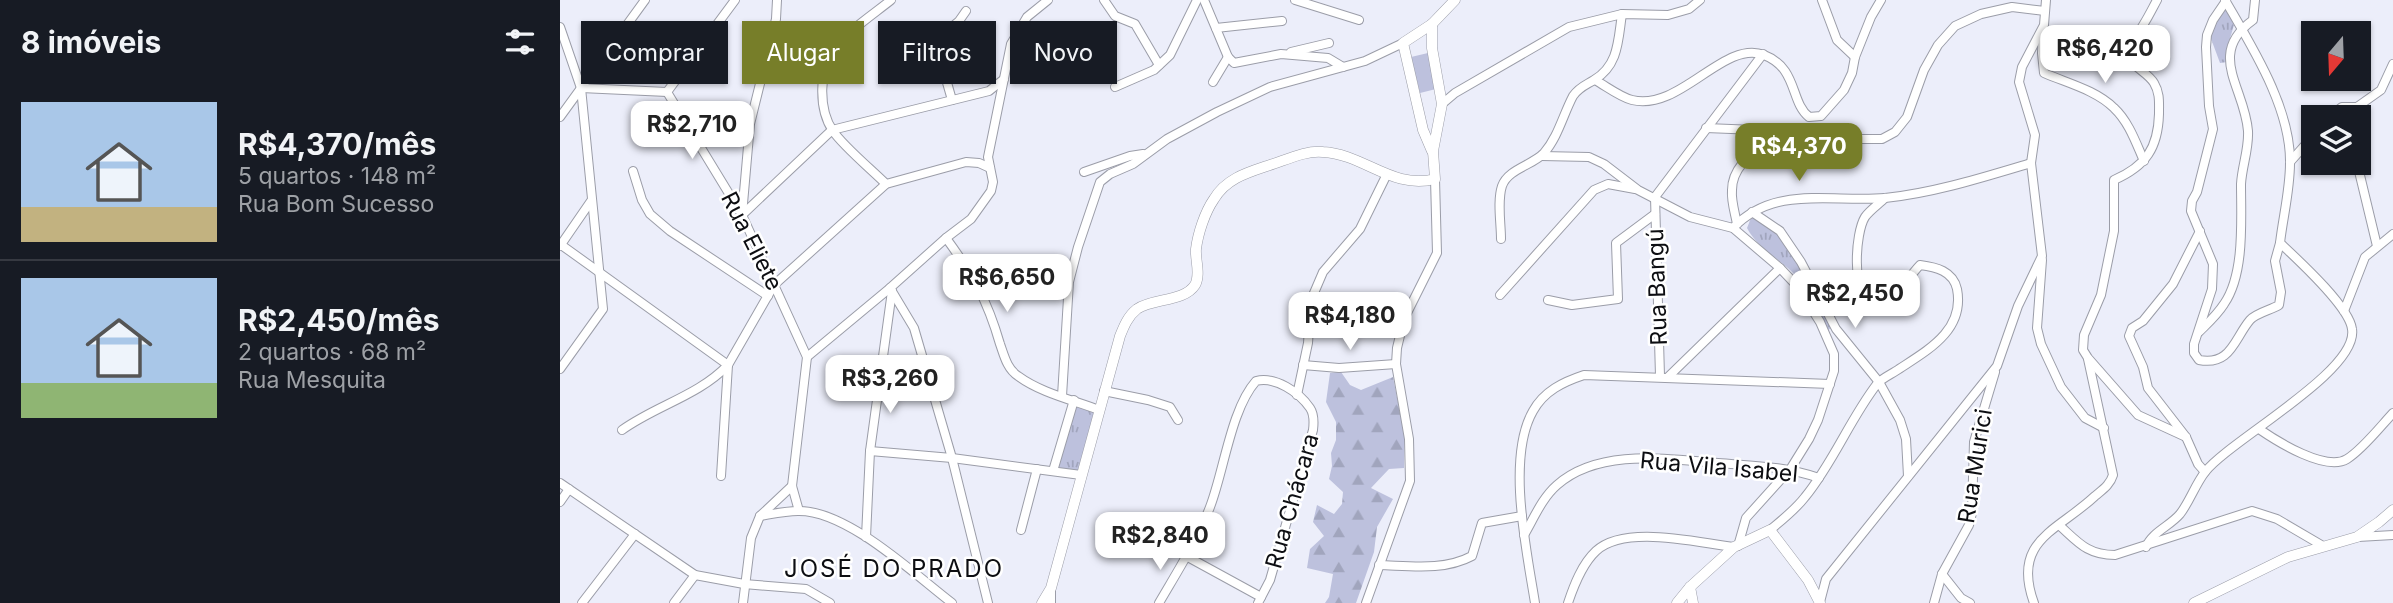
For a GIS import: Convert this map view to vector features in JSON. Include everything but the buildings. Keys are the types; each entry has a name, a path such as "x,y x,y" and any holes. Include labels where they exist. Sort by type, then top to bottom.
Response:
{"street":[{"path":"560,117 645,0"},
{"path":"581,88 667,92 735,0"},
{"path":"742,215 750,124 776,19 778,0"},
{"path":"886,184 832,130 824,106 824,74 835,47 891,0"},
{"path":"799,511 792,485 807,357 891,290 946,238 971,219 991,191 993,182 988,157 1011,44 1027,17 1048,0"},
{"path":"1104,0 1115,16 1135,24 1159,65"},
{"path":"1115,87 1154,70 1170,54 1197,0"},
{"path":"1204,0 1228,57 1234,63 1240,64 1329,43"},
{"path":"1295,0 1359,20"},
{"path":"1062,396 1069,282 1100,182 1110,174 1133,164 1143,154 1187,128 1270,87 1365,61 1403,43 1432,24 1455,0"},
{"path":"1442,104 1455,93 1569,27 1622,14 1668,15 1689,9 1700,0"},
{"path":"1822,0 1836,40 1855,57"},
{"path":"1595,80 1631,100 1654,102 1742,54 1763,54 1782,66 1795,88 1802,112 1809,117 1821,116 1844,90 1871,17 1881,0"},
{"path":"2000,0 2012,7"},
{"path":"2046,0 2042,53 2044,73 2089,91 2114,107 2129,127 2144,161"},
{"path":"2157,0 2127,51 2130,61 2152,79 2159,93 2159,125 2155,144 2144,161 2114,180 2115,231 2101,295 2084,335 2083,350 2138,415 2186,437"},
{"path":"2199,332 2226,302 2234,281 2243,213 2241,181 2248,128 2233,84 2230,64 2232,41 2253,20 2255,0"},
{"path":"2226,1 2243,28 2274,93 2284,125 2290,162 2280,243 2274,261 2281,292 2279,305 2251,317 2235,344 2220,359 2211,362 2199,360 2194,353 2201,318 2212,289 2213,264 2191,211 2213,129 2206,47 2213,20 2226,1"},
{"path":"1706,128 1756,130 1788,152 1812,154 1855,139 1882,139 1895,132 1907,117 1924,70 1938,45 1955,26 1981,14 2012,7 2045,12"},
{"path":"952,100 935,41 959,21 966,11"},
{"path":"1501,239 1500,196 1503,183 1542,156 1575,93 1595,80 1612,64 1616,55 1622,14"},
{"path":"1216,28 1282,21"},
{"path":"1366,603 1412,472 1396,364 1397,348 1404,319 1437,253 1433,151 1442,104 1432,48 1432,24"},
{"path":"2044,25 2022,67 2019,82 2035,135 2031,163 2042,256 2037,328 2041,344 2061,387 2085,418 2104,428"},
{"path":"560,27 581,88 603,309 560,369"},
{"path":"1403,43 1423,130 1433,151"},
{"path":"1281,54 1328,58 1343,67"},
{"path":"1655,197 1763,54"},
{"path":"1213,82 1228,57"},
{"path":"2360,105 2381,90 2393,64"},
{"path":"742,215 832,130 989,91 1004,79"},
{"name":"Rua Eliete","path":"667,92 742,215 807,357"},
{"path":"1735,226 1731,189 1736,173 1744,159 1771,138"},
{"path":"2290,162 2301,150"},
{"path":"1051,603 1051,588 1119,336 1127,320 1138,309 1182,294 1192,289 1197,282 1196,250 1199,235 1213,200 1224,186 1242,174 1307,153 1322,151 1338,154 1412,182 1434,179"},
{"path":"1084,172 1143,154"},
{"path":"1542,156 1589,157 1604,164 1637,190"},
{"path":"622,430 644,414 698,390 715,378 728,365 774,285 886,184 966,162 979,163 990,168"},
{"path":"1735,226 1752,212 1787,200 1808,197 1885,198 1989,176 2031,163"},
{"path":"633,171 642,200 650,214 670,231 768,296"},
{"path":"1158,603 1186,556 1210,506 1246,395 1256,381 1270,379 1297,395 1308,343 1311,300 1323,272 1360,229 1387,174"},
{"path":"2360,175 2377,246"},
{"path":"1500,295 1594,190 1608,184 1655,197 1690,217 1735,226 1798,287 1821,322 1833,354 1834,371 1809,439 1791,468 1746,518 1736,547"},
{"name":"Rua Bangú","path":"1655,197 1664,376"},
{"path":"1677,603 1690,587 1736,547 1770,530 1798,505 1819,478 1879,382 1938,344 1950,328 1957,313 1956,284 1950,275 1936,267 1920,265 1888,302 1868,302 1860,294 1857,279 1858,236 1865,218 1885,198"},
{"path":"591,201 560,245 728,365"},
{"path":"1752,212 1780,231 1801,262 1836,329 1879,382 1906,439 1908,476"},
{"path":"1548,300 1572,304 1618,299 1616,243 1655,215"},
{"path":"2200,231 2174,284 2143,321 2132,328 2129,336 2143,367 2148,387 2186,437 2198,464 2205,472"},
{"path":"2344,311 2365,257 2393,234"},
{"path":"946,238 975,278 991,313 1005,360 1016,375 1099,410"},
{"path":"2146,547 2151,537 2169,525 2181,512 2205,472 2322,378 2350,345 2352,329 2344,311 2305,265 2280,243"},
{"name":"Rua Murici","path":"1934,603 1942,574 1969,524 1972,513 1974,442 1997,366 2018,306 2042,256"},
{"path":"1664,376 1780,268"},
{"path":"866,537 870,451 891,290"},
{"path":"891,290 914,328 952,458 988,603"},
{"path":"2034,603 2028,582 2029,558 2040,539 2111,482 2112,466 2088,358"},
{"path":"1303,365 1339,368 1396,364"},
{"path":"721,476 728,365"},
{"path":"1820,602 1826,579 1997,366"},
{"path":"1535,603 1522,516 1522,446 1532,412 1549,392 1584,374 1830,384"},
{"path":"1104,391 1170,407 1178,419"},
{"name":"Rua Chácara","path":"1259,600 1270,580 1313,430 1314,419 1310,408 1297,395"},
{"path":"1053,471 1074,400"},
{"path":"2259,429 2278,442 2327,463 2338,464 2349,459 2393,413"},
{"path":"870,451 952,458 1081,475"},
{"name":"Rua Vila Isabel","path":"1524,535 1557,485 1585,469 1609,463 1660,459 1791,468 1819,478"},
{"path":"1021,530 1037,469"},
{"path":"560,483 695,575 744,584 806,589 830,603"},
{"path":"743,603 751,538 760,516 792,485"},
{"path":"560,502 569,489"},
{"path":"2357,537 2393,510"},
{"path":"760,516 799,511 830,517 866,537 952,603"},
{"path":"2059,525 2086,549 2100,555 2115,555 2252,511 2277,519 2323,546"},
{"path":"1379,565 1445,566 1458,563 1472,556 1482,523 1522,516"},
{"path":"1770,530 1808,580 1820,602"},
{"path":"582,603 635,534"},
{"path":"2193,603 2288,557 2357,537 2393,535"},
{"path":"1568,603 1586,562 1606,543 1642,536 1736,547"},
{"path":"1186,556 1259,600"},
{"path":"1942,574 1961,598 1970,603"},
{"path":"674,603 695,575"},
{"path":"1808,580 1816,584 1826,579"},
{"path":"1690,587 1693,603"},
{"path":"1042,603 1051,588"}],"green space":[{"path":"2225,8 2234,25 2226,52 2227,62 2220,63 2210,36"},
{"path":"1428,53 1436,89 1420,93 1411,57"},
{"path":"1751,218 1765,223 1778,233 1789,247 1809,281 1831,328 1827,331 1803,284 1764,248 1747,228"},
{"path":"1341,372 1350,385 1361,390 1393,377 1404,433 1404,468 1389,469 1371,488 1393,499 1377,527 1374,552 1356,603 1325,603 1329,597 1333,574 1307,568 1310,549 1324,536 1313,522 1317,505 1334,514 1342,504 1343,492 1329,479 1331,453 1336,440 1336,422 1326,402 1330,373"},
{"path":"1074,403 1097,410 1079,474 1054,470"}],"district":[{"name":"JOSÉ DO PRADO","path":"894,568"}]}
